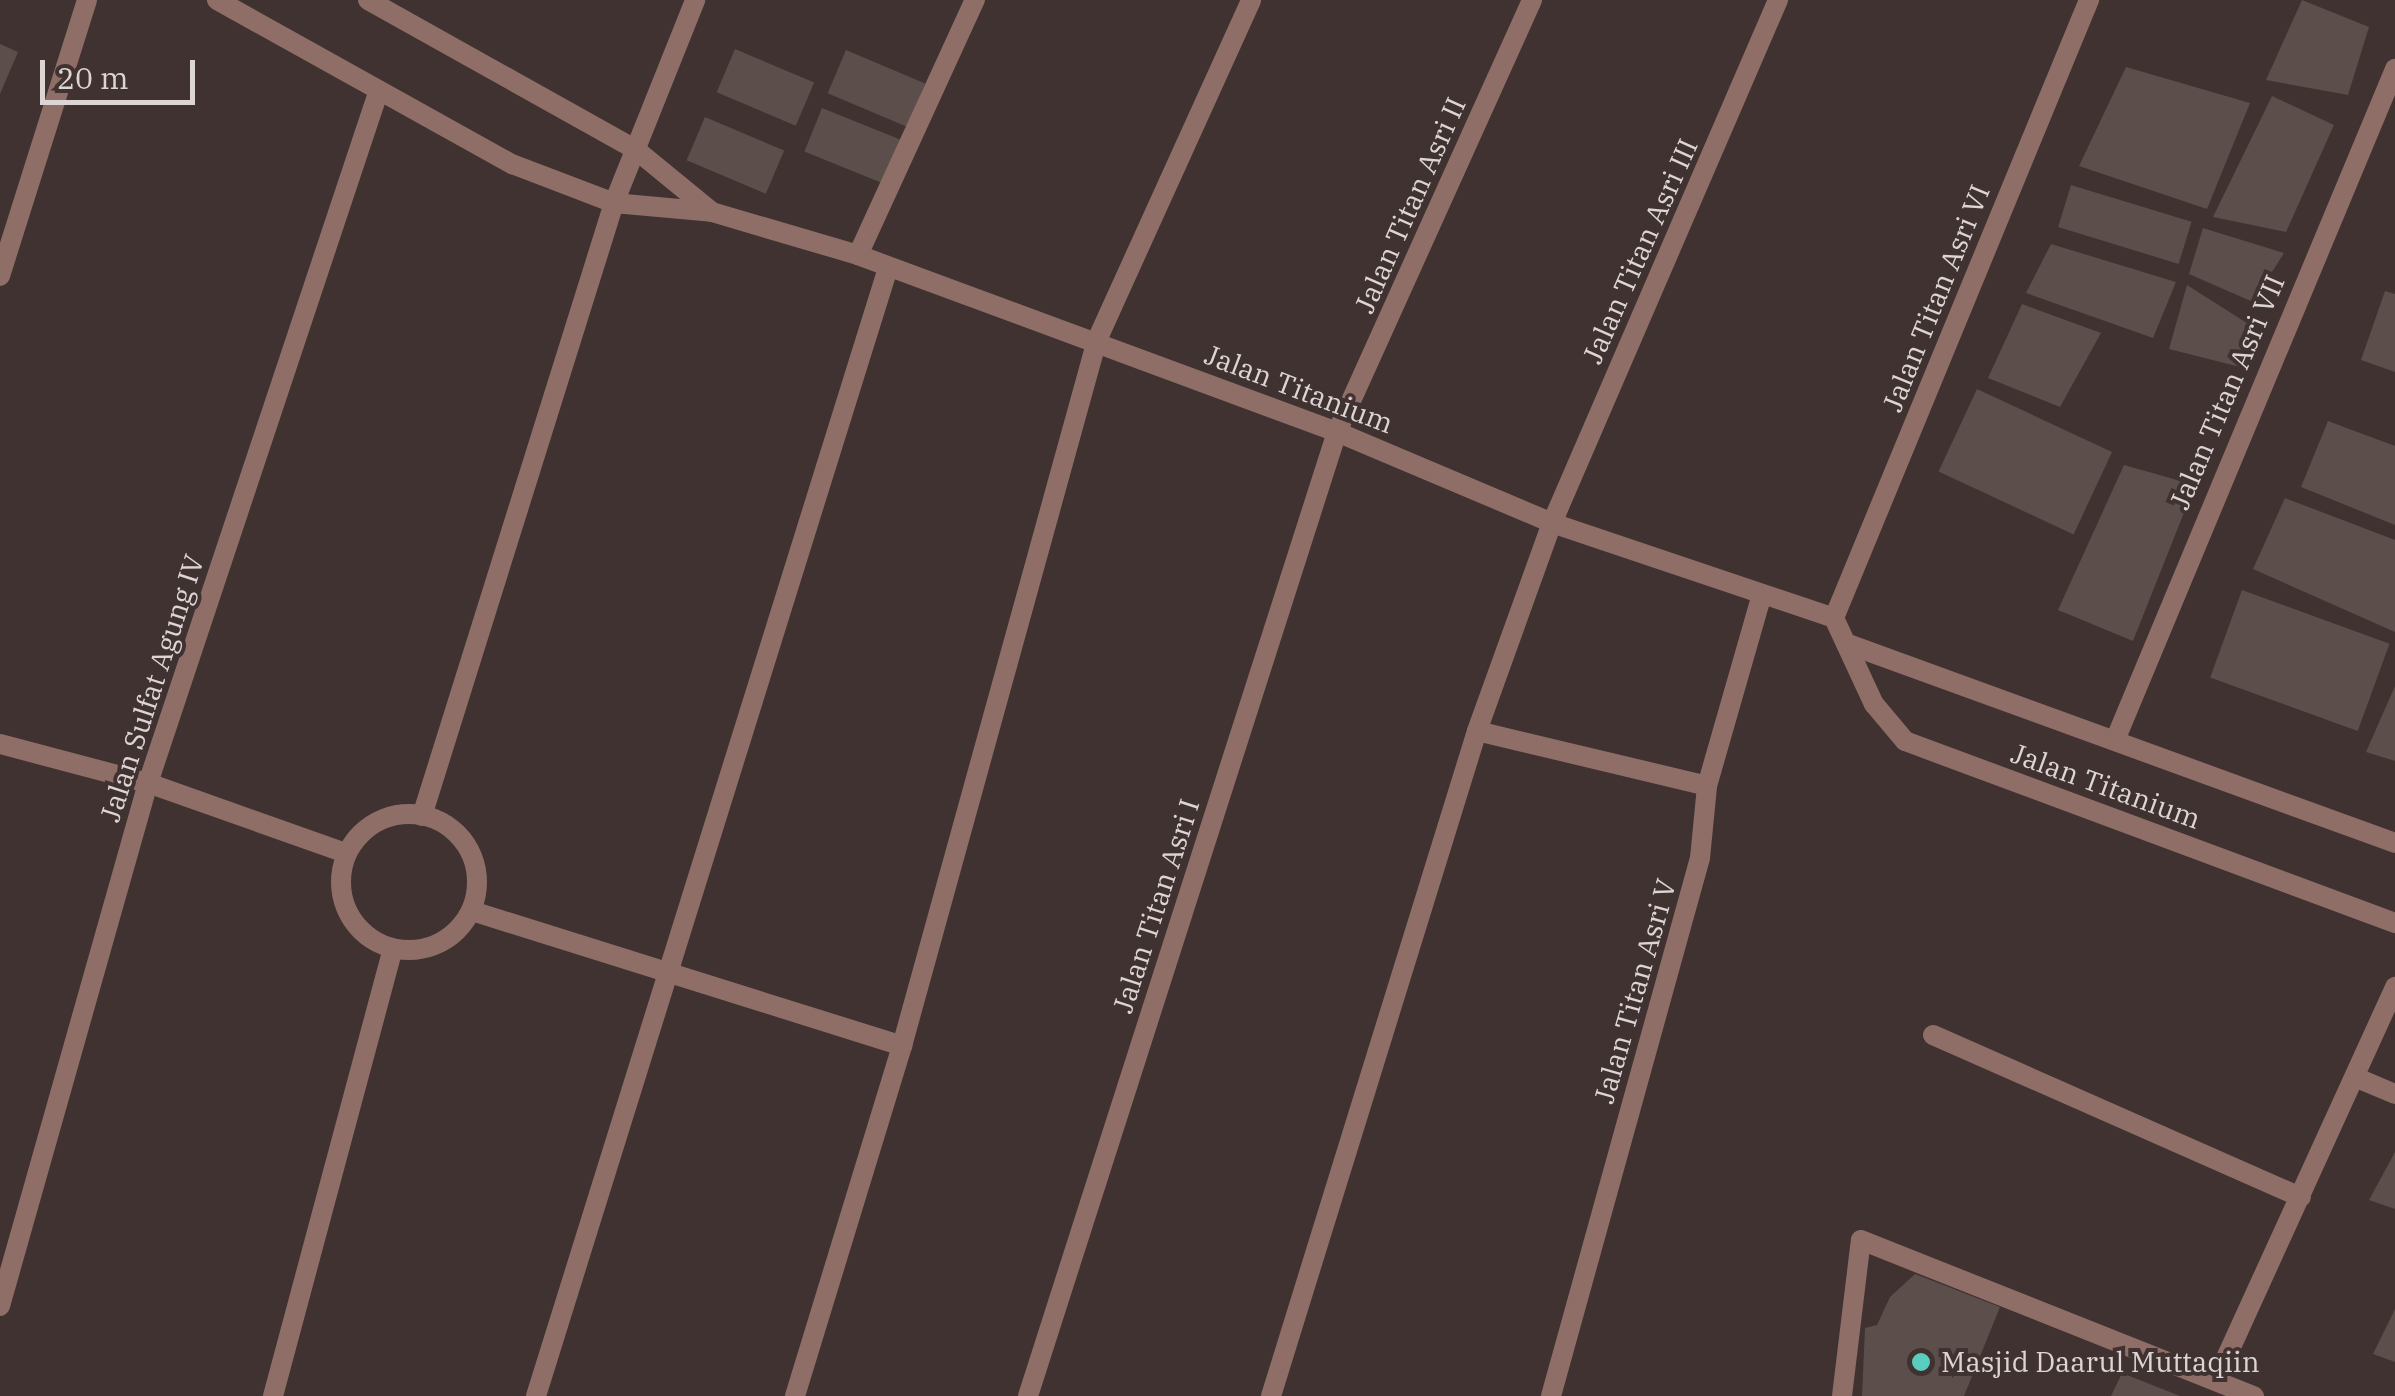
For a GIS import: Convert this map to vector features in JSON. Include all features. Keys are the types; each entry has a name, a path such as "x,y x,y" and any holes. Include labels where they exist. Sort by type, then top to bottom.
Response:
{"street":[{"path":"0,276 87,0"},
{"name":"Jalan Titanium","path":"217,0 378,93 512,164 614,203 712,212 858,255 1338,432 1552,523 1761,598 1834,618 1874,704 1905,741 2395,923"},
{"name":"Jalan Titanium","path":"368,0 397,8 636,149 712,212"},
{"path":"422,816 614,203 695,0"},
{"path":"858,255 975,0"},
{"path":"794,1396 902,1046 1097,340 1252,0"},
{"name":"Jalan Titan Asri II","path":"1338,432 1532,0"},
{"name":"Jalan Titan Asri III","path":"1271,1396 1477,732 1552,523 1778,0"},
{"name":"Jalan Titan Asri VI","path":"1834,618 2088,0"},
{"name":"Jalan Titan Asri VII","path":"2116,738 2395,69"},
{"name":"Jalan Sulfat Agung IV","path":"0,1306 148,783 378,93"},
{"path":"536,1396 673,975 888,268"},
{"name":"Jalan Titan Asri I","path":"1028,1396 1338,432"},
{"name":"Jalan Titan Asri V","path":"1551,1396 1700,858 1707,786 1761,598"},
{"name":"Jalan Titanium","path":"1848,644 2116,738 2395,843"},
{"path":"1477,732 1707,786"},
{"path":"0,744 148,783 346,853"},
{"path":"422,816 460,835 474,858 472,911 438,942 392,949 352,923 340,876 346,853 384,818 422,816"},
{"path":"472,911 902,1046"},
{"path":"273,1396 392,949"},
{"path":"2216,1380 2357,1078 2395,987"},
{"path":"1933,1035 2301,1197"},
{"path":"2357,1078 2395,1094"},
{"path":"1842,1396 1861,1240 2254,1396"}],"building":[{"path":"2302,0 2369,27 2348,95 2266,80"},
{"path":"0,44 18,52 0,94"},
{"path":"735,49 814,83 796,126 717,92"},
{"path":"846,50 925,84 907,127 828,93"},
{"path":"2126,67 2250,103 2207,209 2079,166"},
{"path":"2272,96 2334,125 2286,232 2213,217"},
{"path":"822,108 901,140 883,183 804,152"},
{"path":"705,117 784,151 766,194 687,160"},
{"path":"2071,185 2191,222 2179,264 2058,227"},
{"path":"2203,228 2284,253 2253,302 2189,274"},
{"path":"2051,244 2176,282 2153,338 2026,293"},
{"path":"2187,285 2250,325 2240,367 2169,349"},
{"path":"2385,291 2395,294 2395,372 2361,360"},
{"path":"2022,304 2101,333 2060,407 1988,378"},
{"path":"1977,389 2112,452 2074,534 1939,471"},
{"path":"2328,421 2395,446 2395,525 2301,487"},
{"path":"2124,465 2195,485 2133,641 2058,610"},
{"path":"2285,498 2395,540 2395,632 2253,569"},
{"path":"2242,590 2390,644 2358,731 2210,677"},
{"path":"2395,686 2395,761 2366,752"},
{"path":"2395,1152 2395,1209 2369,1200"},
{"name":"Masjid Daarul Muttaqiin","path":"1915,1274 2000,1307 1964,1396 1862,1396 1865,1328 1877,1325 1890,1297"},
{"path":"2395,1309 2395,1362 2373,1354"},
{"path":"2122,1373 2180,1396 2111,1396"}],"place":[{"name":"Masjid Daarul Muttaqiin","path":"1921,1362"}]}
